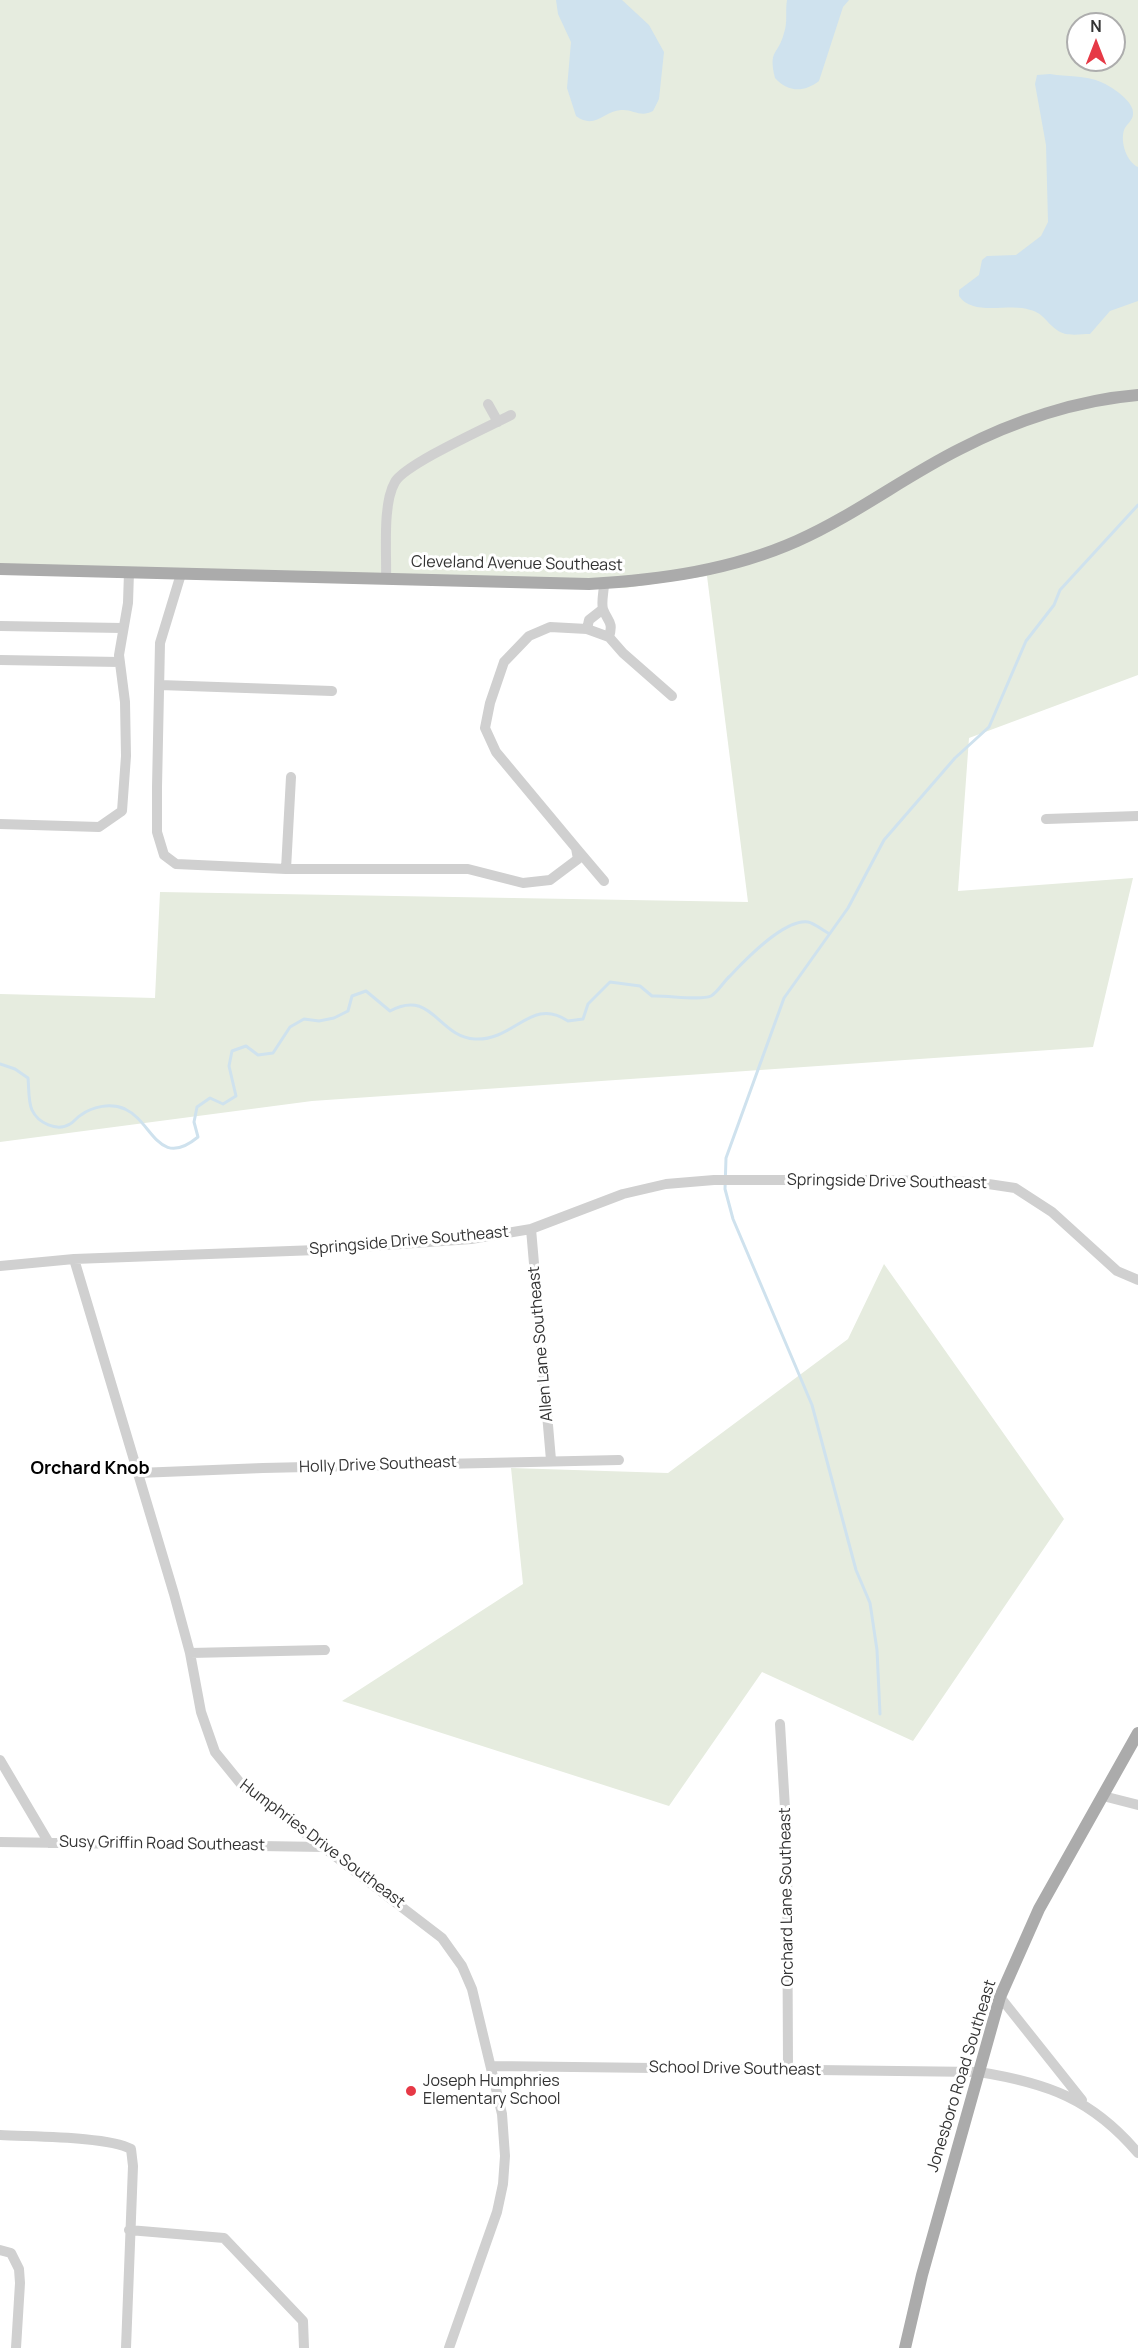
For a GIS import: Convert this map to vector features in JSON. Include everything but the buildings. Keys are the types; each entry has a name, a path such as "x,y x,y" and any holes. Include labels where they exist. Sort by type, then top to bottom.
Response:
{"main road":[{"name":"Cleveland Avenue Southeast","path":"0,569 604,584 651,581 728,565 797,541 855,512 959,449 994,433 1083,404 1138,395"},
{"name":"Jonesboro Road Southeast","path":"905,2348 925,2264 1000,1997 1039,1909 1138,1733"}],"street":[{"path":"488,404 498,422"},
{"path":"386,579 388,504 395,482 412,466 511,415"},
{"path":"0,824 99,827 122,811 126,713 120,662 122,628 128,603 129,572"},
{"path":"181,573 160,643 157,832 164,855 176,864 286,869 468,868 523,883 550,880 578,860 576,848"},
{"path":"604,584 603,609 609,617 612,629 609,637"},
{"path":"586,629 589,620 603,609"},
{"path":"0,626 122,628"},
{"path":"604,881 496,752 484,728 497,678 514,649 529,636 550,627 586,629 609,637 622,653 672,696"},
{"path":"0,660 120,662"},
{"path":"160,685 332,691"},
{"path":"286,869 291,777"},
{"path":"1046,819 1138,816"},
{"name":"Springside Drive Southeast","path":"0,1266 74,1259 398,1245 471,1239 531,1229 623,1194 666,1184 714,1180 975,1182 1015,1188 1033,1197 1117,1271 1138,1280"},
{"name":"Allen Lane Southeast","path":"531,1229 551,1460"},
{"name":"Humphries Drive Southeast","path":"74,1259 190,1653 201,1712 215,1752 241,1784 417,1917 452,1948 472,1989 502,2114 505,2156 503,2184 497,2212 448,2348"},
{"name":"Holly Drive Southeast","path":"138,1473 551,1460 619,1460"},
{"path":"190,1653 325,1650"},
{"name":"Orchard Lane Southeast","path":"780,1724 788,1853 788,2069"},
{"path":"0,1760 49,1843"},
{"path":"1103,1796 1138,1805"},
{"name":"Susy Griffin Road Southeast","path":"0,1842 324,1847"},
{"path":"1000,1997 1085,2105 1113,2127 1138,2153"},
{"name":"School Drive Southeast","path":"492,2066 979,2072 1032,2082 1068,2094 1085,2105"},
{"path":"0,2135 124,2145 131,2149 133,2166 126,2348"},
{"path":"129,2230 224,2238 303,2321 304,2348"},
{"path":"0,2250 11,2253 19,2269 16,2348"}],"shaded area":[{"path":"0,0 1138,0 1138,675 969,738 958,891 1133,878 1093,1047 312,1101 0,1142 0,994 155,998 160,892 748,902 707,576 625,588 147,577 0,569"},
{"path":"884,1264 1064,1519 913,1741 762,1672 669,1806 342,1701 523,1584 511,1468 668,1473 848,1339"}],"water":[{"path":"556,0 622,0 649,25 664,52 659,99 653,111 644,114 626,110 615,111 594,121 583,120 576,116 567,88 571,42 558,14"},
{"path":"787,0 849,0 843,7 819,81 807,88 790,88 775,78 773,57 785,29"},
{"path":"1037,75 1082,77 1101,82 1122,95 1133,109 1131,121 1124,130 1123,141 1128,157 1138,167 1138,301 1110,311 1090,334 1064,334 1035,312 1014,307 980,307 965,302 959,296 959,290 979,275 982,260 987,256 1016,255 1041,236 1048,222 1046,145 1035,84"}],"waterway":[{"path":"880,1714 877,1650 870,1603 856,1570 812,1405 733,1219 725,1189 726,1158 784,998 848,908 884,840 955,758 989,727 1026,641 1054,605 1060,590 1138,505"},
{"path":"0,1064 15,1069 28,1078 32,1110 48,1125 65,1126 91,1109 102,1106 120,1107 135,1115 157,1140 165,1146 174,1148 185,1146 198,1137 194,1122 197,1107 210,1098 223,1104 236,1096 229,1066 232,1051 246,1046 258,1055 273,1053 290,1027 304,1019 319,1021 334,1018 348,1011 352,996 366,991 390,1011 416,1005 426,1009 452,1031 462,1036 475,1039 489,1038 533,1016 555,1015 568,1021 583,1019 588,1004 610,982 640,986 652,996 699,998 711,996 755,951 788,927 808,922 828,933"}],"place":[{"name":"Joseph Humphries Elementary School","path":"411,2091"}],"district":[{"name":"Orchard Knob","path":"90,1469"}]}
